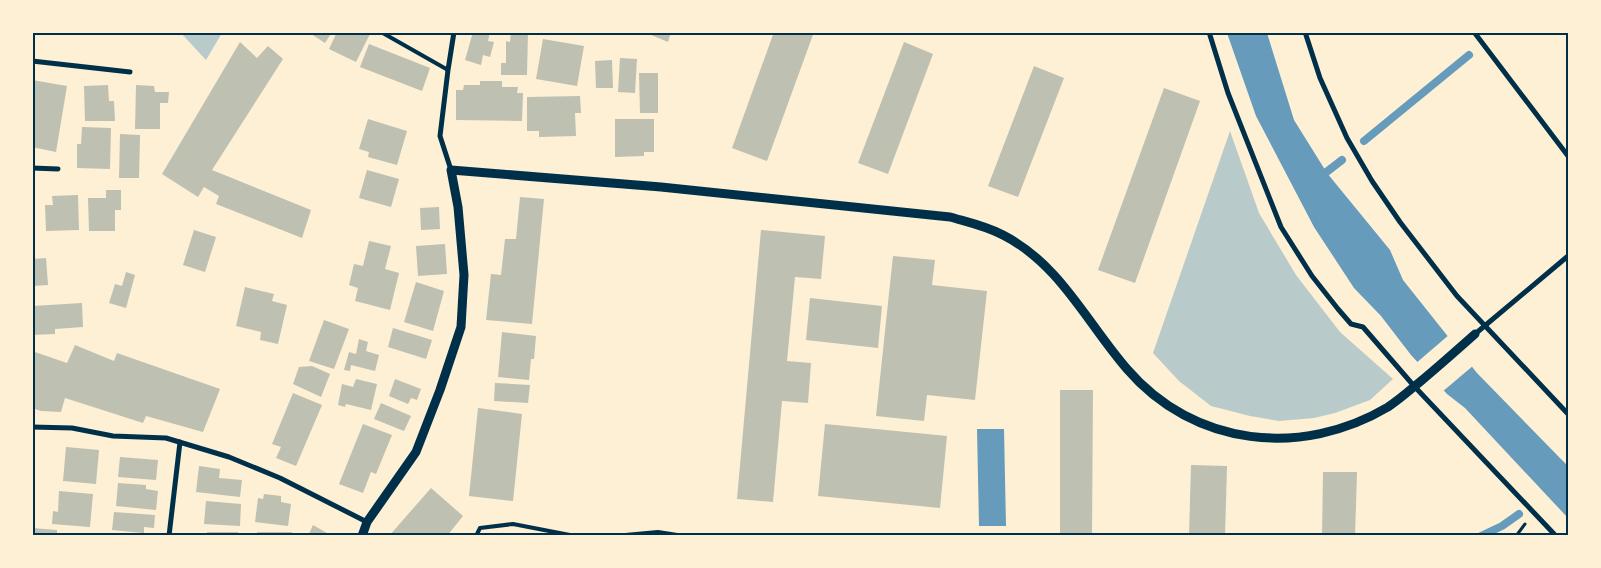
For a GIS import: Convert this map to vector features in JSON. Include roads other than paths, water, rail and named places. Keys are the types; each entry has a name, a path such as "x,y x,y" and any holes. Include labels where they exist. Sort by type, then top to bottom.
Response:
{"street":[{"path":"363,535 367,522 416,452 440,390 461,327 464,275 458,207 451,170 440,136 454,32"},
{"path":"1209,32 1228,93 1281,228 1312,276 1351,324 1363,327 1414,386 1556,536"},
{"path":"1305,32 1320,78 1347,138 1400,222 1451,288 1484,326 1568,414"},
{"path":"1474,32 1568,156"},
{"path":"32,62 130,72"},
{"path":"32,168 58,169"},
{"path":"451,170 661,187 950,217 976,224 1003,235 1026,250 1048,268 1066,287 1129,371 1147,389 1164,402 1184,415 1227,433 1267,439 1290,438 1328,432 1356,423 1389,406 1568,256"},
{"path":"32,427 72,428 113,436 166,438 229,457 280,478 367,522"},
{"path":"169,536 180,442"}],"lane":[{"path":"381,32 448,70"},
{"path":"476,536 480,528 513,524 575,536"},
{"path":"614,536 658,532 684,536"}],"water":[{"path":"1227,33 1267,33 1294,120 1327,173 1390,250 1403,280 1477,373 1568,466 1568,518 1465,408 1447,394 1411,355 1381,316 1354,288 1314,227 1256,116"},
{"path":"977,429 1004,429 1006,526 979,526"}],"waterway":[{"path":"1364,141 1469,55"},
{"path":"1320,177 1342,160"},
{"path":"1481,536 1502,526 1519,514"}]}
